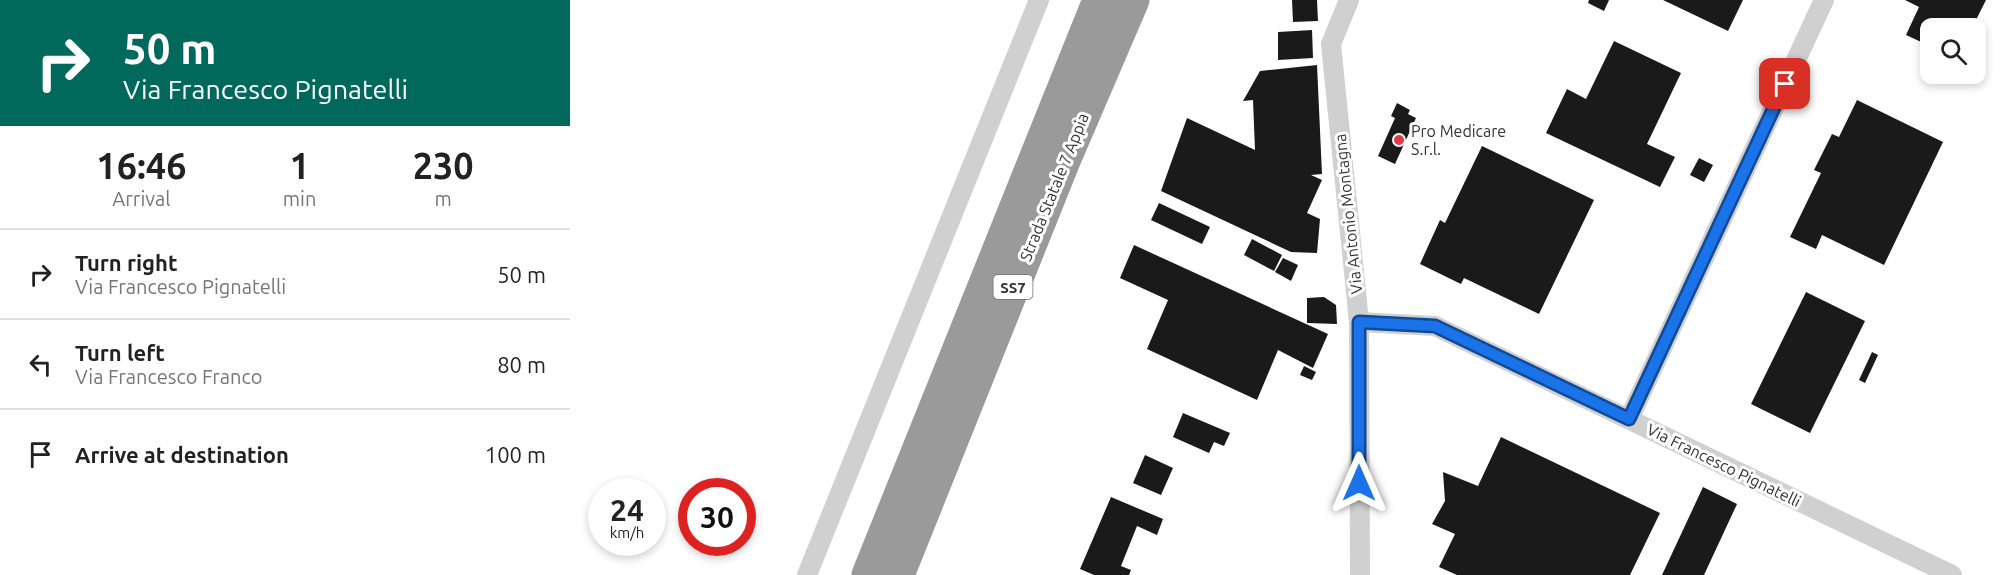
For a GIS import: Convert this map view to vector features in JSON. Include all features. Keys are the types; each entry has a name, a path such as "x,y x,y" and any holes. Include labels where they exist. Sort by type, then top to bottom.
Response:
{"highway":[{"name":"Strada Statale 7 Appia","path":"868,575 1099,0"},
{"name":"Strada Statale 7 Appia","path":"900,572 1063,163 1133,0"}],"street":[{"path":"807,575 1039,0"},
{"name":"Via Antonio Montagna","path":"1349,0 1331,44 1359,322 1360,575"},
{"path":"1629,419 1824,0"},
{"name":"Via Francesco Pignatelli","path":"1359,322 1435,326 1952,575"}],"building":[{"path":"1292,0 1317,0 1318,21 1293,22"},
{"path":"1589,0 1609,0 1604,11 1588,3"},
{"path":"1663,0 1743,0 1728,31"},
{"path":"1905,0 1986,0 1977,18 1920,18 1920,41 1906,35 1919,7"},
{"path":"1312,30 1313,58 1278,60 1278,32"},
{"path":"1614,41 1681,73 1647,144 1675,157 1660,187 1546,133 1567,89 1586,99"},
{"path":"1317,65 1322,174 1311,175 1322,180 1307,213 1320,219 1317,253 1291,252 1161,191 1187,118 1255,150 1253,100 1243,101 1260,71"},
{"path":"1857,100 1943,142 1884,265 1822,235 1816,249 1790,237 1821,173 1814,170 1832,134 1839,137"},
{"path":"1397,103 1410,110 1408,114 1416,118 1395,164 1378,156 1395,118 1391,116"},
{"path":"1482,146 1594,200 1539,314 1464,278 1461,284 1420,264 1440,220 1445,223"},
{"path":"1699,158 1713,165 1704,182 1690,175"},
{"path":"1159,203 1210,227 1202,244 1151,220"},
{"path":"1252,239 1282,255 1274,271 1244,255"},
{"path":"1134,245 1328,334 1313,368 1278,350 1257,400 1147,349 1168,300 1120,278"},
{"path":"1283,258 1298,265 1291,281 1275,272"},
{"path":"1806,292 1865,321 1810,433 1751,404"},
{"path":"1324,297 1336,305 1337,324 1307,323 1307,298"},
{"path":"1872,352 1878,355 1865,383 1859,380"},
{"path":"1304,366 1316,372 1312,380 1300,375"},
{"path":"1183,413 1230,433 1224,446 1214,442 1209,453 1173,437"},
{"path":"1501,437 1660,513 1630,575 1457,575 1439,567 1455,534 1432,524 1445,501 1443,472 1478,486"},
{"path":"1145,455 1173,468 1161,495 1133,483"},
{"path":"1703,487 1737,504 1704,575 1662,575"},
{"path":"1111,497 1163,519 1157,535 1137,526 1121,566 1131,570 1129,575 1094,575 1080,569"}],"place":[{"name":"Pro Medicare S.r.l.","path":"1399,140"}],"route":[{"path":"1359,483 1359,322 1435,326 1629,419 1785,84"}]}
